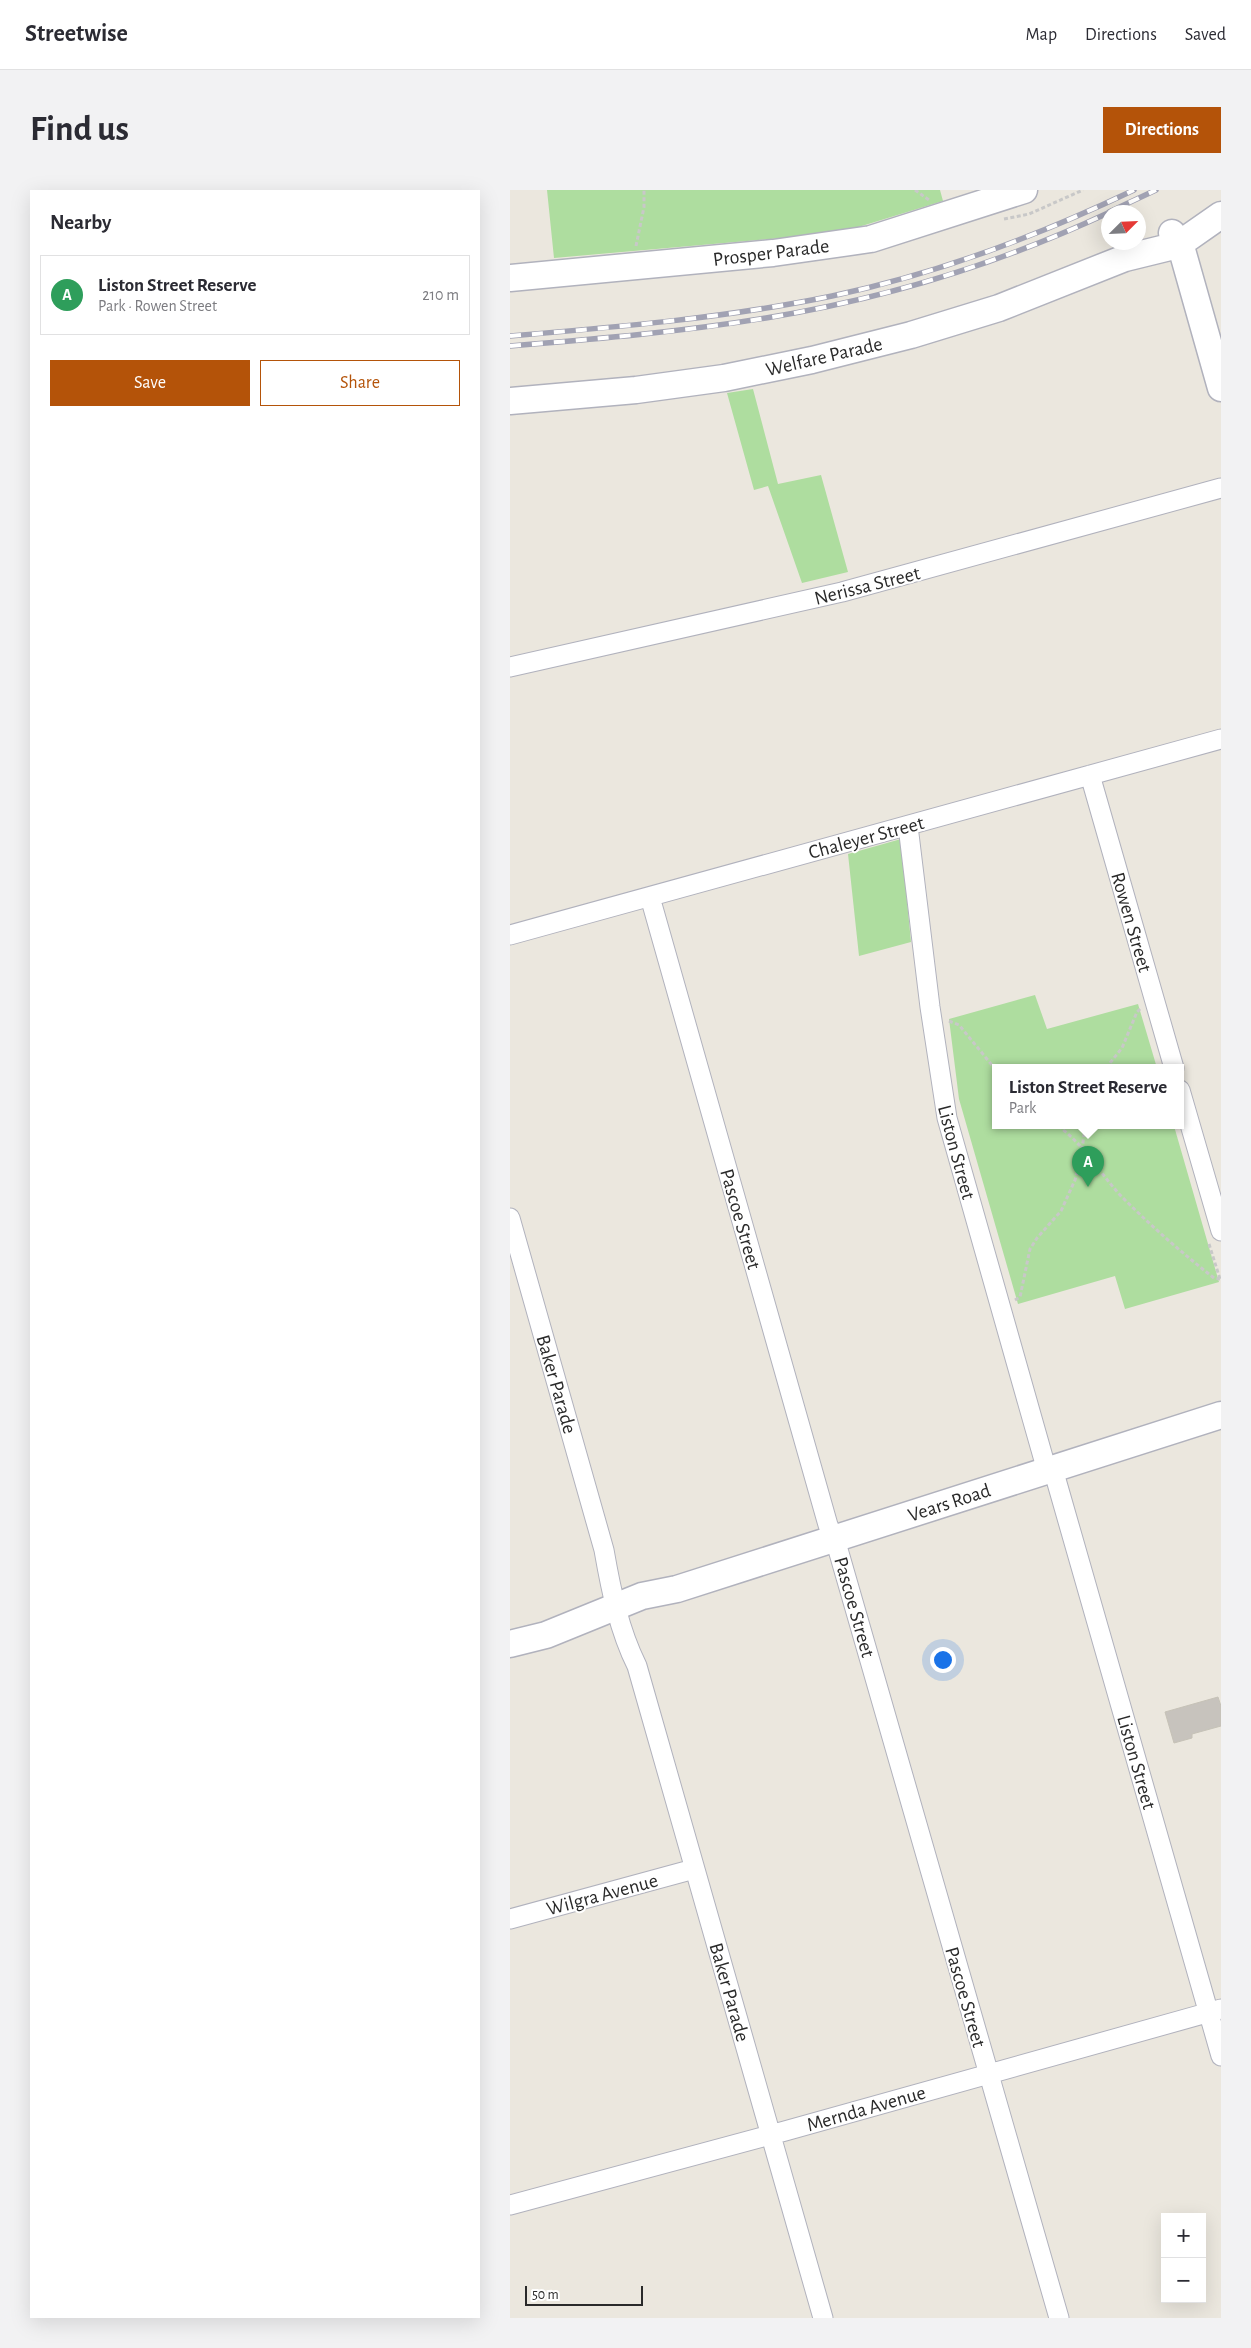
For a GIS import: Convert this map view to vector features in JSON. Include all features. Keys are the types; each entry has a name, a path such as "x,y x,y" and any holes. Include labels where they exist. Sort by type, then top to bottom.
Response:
{"street":[{"name":"Prosper Parade","path":"510,278 773,253 871,239 1024,190"},
{"name":"Welfare Parade","path":"510,401 669,386 724,378 812,360 911,335 999,308 1175,239 1220,215"},
{"path":"1175,239 1182,250 1221,388"},
{"name":"Nerissa Street","path":"510,667 842,592 1221,488"},
{"name":"Chaleyer Street","path":"510,935 1221,739"},
{"name":"Rowen Street","path":"1090,775 1173,1064"},
{"name":"Liston Street","path":"908,826 931,1017 946,1118 1050,1470 1215,2010 1221,2056"},
{"name":"Pascoe Street","path":"650,897 1059,2318"},
{"path":"1184,1104 1221,1231"},
{"name":"Baker Parade","path":"510,1218 621,1611 634,1640 637,1666 823,2318"},
{"name":"Vears Road","path":"510,1644 546,1635 621,1611 656,1592 677,1589 1221,1415"},
{"name":"Wilgra Avenue","path":"510,1919 694,1868"},
{"name":"Mernda Avenue","path":"510,2205 1215,2010"}],"path":[{"path":"636,267 636,240 644,207 644,190"},
{"path":"913,190 921,194"},
{"path":"1109,1064 1118,1054 1137,1012 1141,1009 1144,1017"},
{"path":"949,1031 948,1021 959,1025 992,1065"},
{"path":"1061,1129 1082,1147 1121,1196 1180,1251 1214,1278 1220,1280"},
{"path":"1013,1291 1016,1301 1020,1297 1030,1249 1061,1210 1079,1169 1085,1129"}],"green space":[{"path":"547,190 940,190 943,201 852,229 804,236 554,258"},
{"path":"753,389 778,484 821,475 848,572 802,583 768,486 754,490 727,393"},
{"path":"901,839 911,942 859,956 848,854"},
{"path":"1035,995 1047,1029 1138,1004 1156,1064 992,1064 992,1129 1175,1129 1219,1282 1125,1309 1115,1276 1018,1304 959,1099 949,1019"}],"building":[{"path":"1218,1697 1221,1706 1221,1726 1192,1734 1192,1738 1174,1743 1165,1712"}],"railway":[{"path":"510,336 712,316 792,304 871,287 948,265 1024,238 1134,190"},
{"path":"1124,205 1156,190"},
{"path":"510,346 702,327 766,318 854,301 897,290 984,263 1026,248 1101,216"}],"place":[{"name":"Liston Street Reserve","path":"1088,1187"}]}
